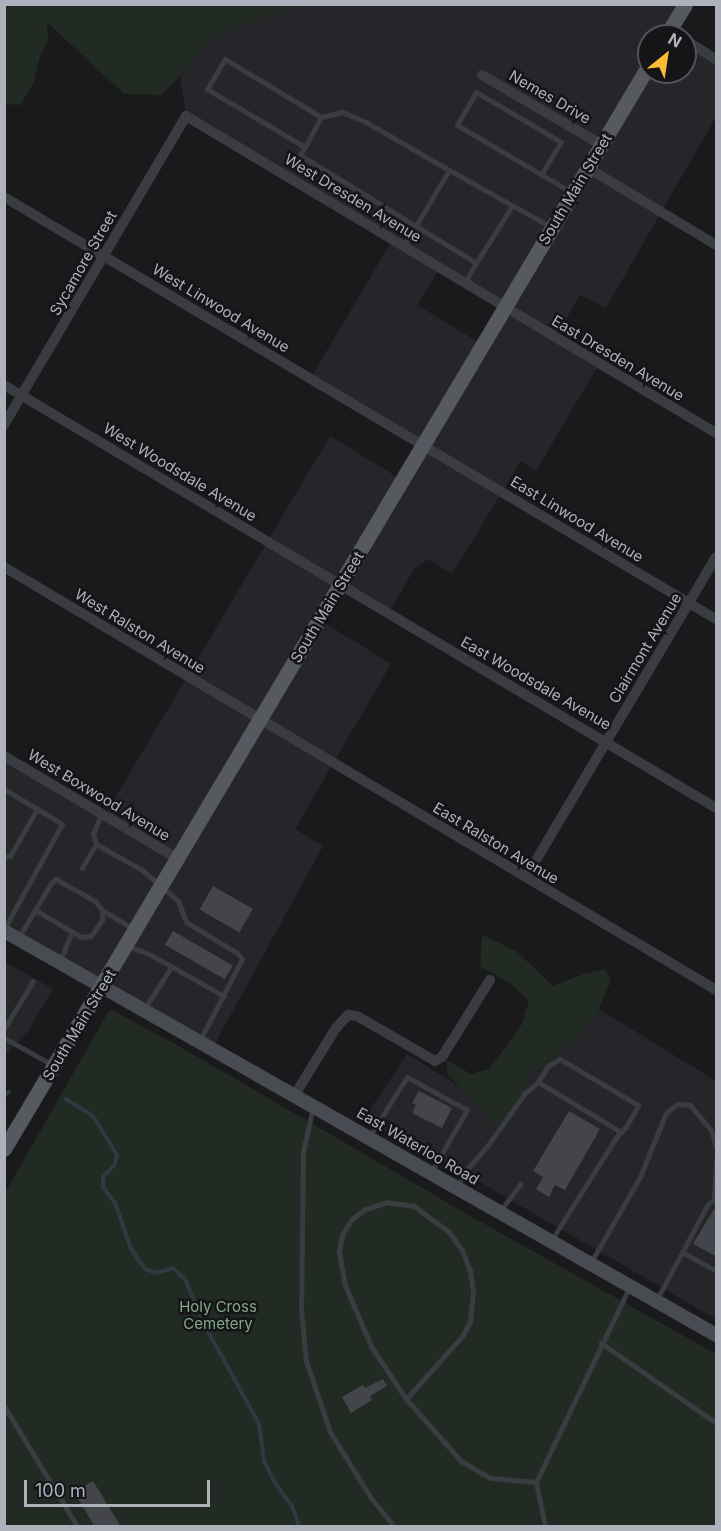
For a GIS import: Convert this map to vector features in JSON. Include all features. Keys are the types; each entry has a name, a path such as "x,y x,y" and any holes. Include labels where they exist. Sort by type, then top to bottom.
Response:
{"main road":[{"path":"676,24 684,5"},
{"name":"South Main Street","path":"4,1149 55,1067 638,84"},
{"name":"East Waterloo Road","path":"4,930 717,1335"}],"street":[{"path":"697,47 717,58"},
{"name":"Nemes Drive","path":"482,75 602,144"},
{"name":"West Dresden Avenue","path":"186,116 505,308"},
{"name":"Sycamore Street","path":"4,425 186,116"},
{"path":"588,168 717,245"},
{"name":"West Linwood Avenue","path":"4,197 423,446"},
{"name":"East Dresden Avenue","path":"505,308 717,433"},
{"name":"West Woodsdale Avenue","path":"4,385 340,584"},
{"name":"East Linwood Avenue","path":"423,446 717,619"},
{"name":"Clairmont Avenue","path":"526,877 717,557"},
{"name":"West Ralston Avenue","path":"4,567 260,720"},
{"name":"East Woodsdale Avenue","path":"340,584 717,808"},
{"name":"East Ralston Avenue","path":"260,720 717,990"},
{"name":"West Boxwood Avenue","path":"4,756 178,859"},
{"path":"294,1096 344,1017 357,1016 435,1061 442,1057 490,980"}],"lane":[{"path":"305,147 207,89 225,59 321,117 342,112 366,122 552,228"},
{"path":"541,175 561,142 477,92 457,125 541,175 573,193"},
{"path":"321,117 300,155 415,228 476,263"},
{"path":"404,246 449,170"},
{"path":"464,283 512,206"},
{"path":"4,789 62,824 4,930"},
{"path":"4,857 10,856 38,809"},
{"path":"101,814 93,834 96,844 142,870 178,901 186,922 237,953 242,959 199,1041"},
{"path":"82,868 96,844"},
{"path":"18,939 51,883 56,879 95,901 102,910 136,930"},
{"path":"35,910 81,937 91,936 102,920 102,910"},
{"path":"60,963 72,932"},
{"path":"127,945 171,966 224,996"},
{"path":"144,1010 171,966"},
{"path":"4,1029 33,981"},
{"path":"4,1038 55,1067"},
{"path":"457,1187 467,1169 488,1145 525,1093 538,1082 548,1066 560,1059 638,1105 551,1240"},
{"path":"369,1137 407,1077 467,1110 431,1172"},
{"path":"538,1082 621,1132"},
{"path":"590,1263 639,1179 666,1113 677,1104 690,1105 711,1130 717,1146"},
{"path":"314,1105 303,1152 301,1309 306,1361 330,1432 371,1498 394,1527"},
{"path":"657,1301 708,1204 715,1199 717,1162"},
{"path":"500,1211 520,1184"},
{"path":"406,1399 463,1335 470,1321 473,1292 466,1260 449,1232 414,1206 387,1202 365,1209 351,1220 340,1243 339,1262 350,1299 371,1346 406,1399 440,1440 474,1471 498,1481 536,1482"},
{"path":"682,1252 717,1271"},
{"path":"545,1527 536,1482 601,1343 631,1286"},
{"path":"601,1343 717,1423"},
{"path":"4,1406 77,1527"}],"shaded area":[{"path":"296,5 685,5 674,24 637,24 637,84 697,84 697,47 716,58 716,117 606,308 580,295 555,338 599,364 536,471 521,461 452,574 429,559 414,569 389,613 341,585 320,620 391,664 295,829 323,846 212,1049 5,931 5,756 105,815 330,436 402,480 423,446 310,379 393,239 186,116 180,75 215,37","holes":["440,268 505,308 483,345 417,305"]},
{"path":"5,962 53,989 28,1031 5,1055"},
{"path":"599,1009 716,1081 716,1319 459,1170 364,1119 407,1054 480,1099 530,1087 525,1083 544,1063 570,1047"}],"green space":[{"path":"4,5 296,5 215,37 162,95 124,94 47,22 48,40 39,59 34,82 20,105 5,104"},
{"path":"482,935 516,951 553,986 605,969 611,981 595,1017 570,1047 544,1063 526,1082 530,1087 498,1127 489,1122 478,1104 448,1075 446,1060 471,1074 489,1069 522,1024 529,1000 508,982 480,966"},
{"name":"Holy Cross Cemetery","path":"110,1009 184,1049 472,1217 716,1354 716,1526 5,1526 5,1193"}],"building":[{"path":"213,886 253,909 239,932 200,909"},
{"path":"173,931 233,966 225,979 165,945"},
{"path":"419,1091 452,1108 442,1128 412,1113 416,1105 412,1103"},
{"path":"569,1111 600,1129 565,1190 555,1185 549,1197 536,1189 543,1177 533,1171"},
{"path":"717,1204 717,1257 693,1244"},
{"path":"383,1379 387,1386 370,1396 372,1400 351,1413 342,1397 363,1385 365,1388"},
{"path":"93,1481 121,1527 95,1527 74,1492"}],"waterway":[{"path":"4,1095 9,1092"},
{"path":"66,1099 93,1116 117,1155 115,1164 103,1177 103,1187 115,1203 131,1249 145,1269 157,1273 173,1268 185,1279 205,1326 259,1424 264,1461 275,1483 292,1506 299,1526"}]}
